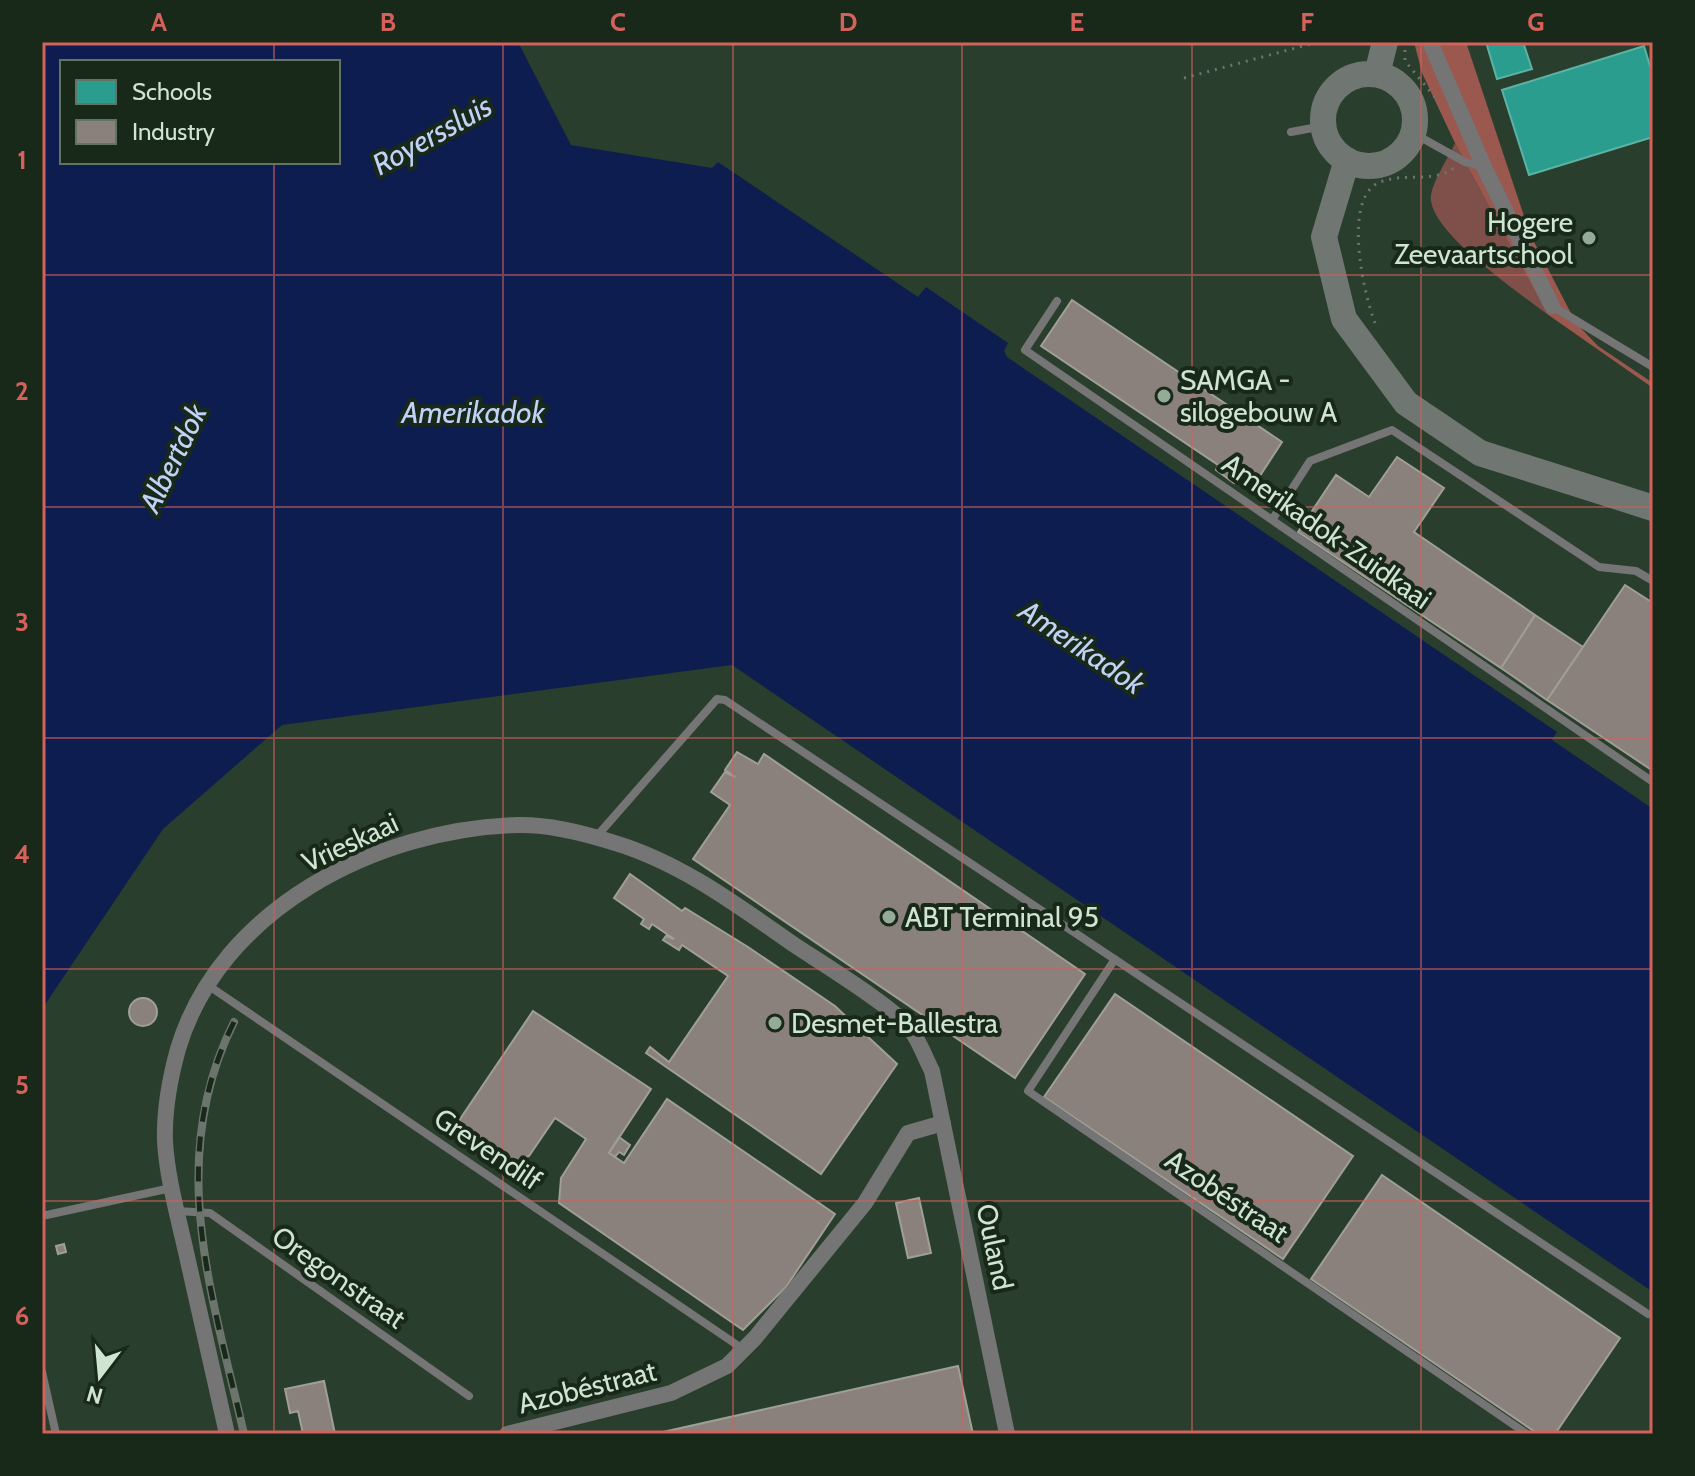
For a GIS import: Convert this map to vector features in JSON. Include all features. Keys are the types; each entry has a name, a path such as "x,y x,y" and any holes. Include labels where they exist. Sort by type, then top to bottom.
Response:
{"main road":[{"path":"1377,74 1385,42"},
{"path":"1360,74 1377,74 1405,90 1413,105 1413,133 1403,151 1390,161 1374,165 1347,160 1335,151 1323,126 1323,112 1336,87 1360,74"},
{"path":"1347,160 1324,237 1344,319 1406,403 1480,453 1648,505"}],"street":[{"path":"1430,42 1484,167 1552,306"},
{"name":"Vrieskaai","path":"227,1434 172,1188 165,1141 168,1095 179,1048 208,986 248,934 286,901 364,860 418,838 520,825 596,838 673,865 843,978 910,1028 932,1071"},
{"name":"Ouland","path":"932,1071 1007,1434"},
{"name":"Azobéstraat","path":"507,1434 671,1393 727,1366 744,1350 865,1203 908,1133 943,1123"}],"lane":[{"path":"1291,132 1323,126"},
{"path":"1413,133 1465,162 1484,167"},
{"name":"Amerikadok-Zuidkaai","path":"1057,301 1025,350 1653,782"},
{"path":"1552,306 1653,367"},
{"path":"1272,520 1310,461 1392,430 1599,567 1636,571 1653,581"},
{"path":"596,838 717,699 725,700 1648,1314"},
{"name":"Azobéstraat","path":"1115,959 1028,1091 1527,1434"},
{"name":"Grevendilf","path":"208,986 744,1350"},
{"path":"42,1216 172,1188"},
{"name":"Oregonstraat","path":"177,1211 210,1213 469,1396"},
{"path":"42,1372 56,1434"}],"path":[{"path":"1184,78 1318,42"},
{"path":"1406,42 1405,61 1448,112"},
{"path":"1378,331 1362,291 1357,232 1369,192 1381,181 1443,176 1465,162"}],"shaded area":[{"path":"1414,42 1466,42 1530,234 1576,323 1598,346 1653,383 1653,388 1547,314 1455,143 1422,73"},
{"path":"1455,143 1547,314 1477,260 1443,226 1433,209 1433,189"}],"water":[{"name":"Amerikadok","path":"42,42 518,42 571,145 712,168 718,162 918,297 926,287 1008,343 1004,351 1007,357 1557,732 1552,740 1653,809 1653,1292 732,665 282,725 163,829 42,1009"}],"building: Schools":[{"path":"1486,42 1523,42 1532,69 1497,79"},
{"path":"1644,46 1653,76 1653,137 1529,175 1502,90"}],"building: Industry":[{"name":"SAMGA - silogebouw A","path":"1072,300 1282,442 1252,488 1236,480 1234,483 1216,470 1218,465 1041,346"},
{"path":"1397,457 1444,488 1414,532 1535,615 1501,668 1298,532 1336,475 1369,497"},
{"path":"1625,585 1653,603 1653,771 1547,700"},
{"path":"1535,615 1583,647 1547,700 1501,668"},
{"name":"ABT Terminal 95","path":"737,752 758,764 764,754 1085,974 1015,1078 693,859 730,805 711,792 725,772 735,777 725,770"},
{"name":"Desmet-Ballestra","path":"630,874 682,911 685,908 748,947 835,1006 897,1064 821,1174 646,1053 650,1047 669,1062 728,976 682,945 679,950 663,940 666,936 674,939 652,924 649,929 641,924 644,919 614,898"},
{"name":"ABT Terminal 95","path":"1115,994 1353,1156 1283,1259 1044,1097"},
{"path":"143,998 153,1002 157,1012 153,1022 143,1026 133,1022 129,1012 133,1002"},
{"path":"533,1011 651,1089 609,1153 624,1163 667,1099 835,1214 786,1287 743,1330 559,1203 561,1178 586,1139 555,1118 529,1156 506,1167 452,1131"},
{"path":"619,1137 630,1145 624,1155 619,1152 615,1157 609,1153"},
{"path":"1382,1175 1620,1338 1555,1434 1538,1434 1311,1279"},
{"path":"919,1198 931,1253 908,1258 896,1203"},
{"path":"64,1244 66,1252 58,1254 56,1246"},
{"path":"958,1366 973,1434 654,1434"},
{"path":"324,1381 335,1434 303,1434 298,1411 290,1413 285,1389"}],"railway":[{"path":"234,1022 213,1074 202,1125 198,1176 201,1227 209,1278 244,1434"}],"place":[{"name":"Hogere Zeevaartschool","path":"1589,238"},
{"name":"SAMGA - silogebouw A","path":"1164,396"},
{"name":"ABT Terminal 95","path":"889,917"},
{"name":"Desmet-Ballestra","path":"775,1023"}],"water label":[{"name":"Royerssluis","path":"432,135"},
{"name":"Albertdok","path":"173,458"}]}
